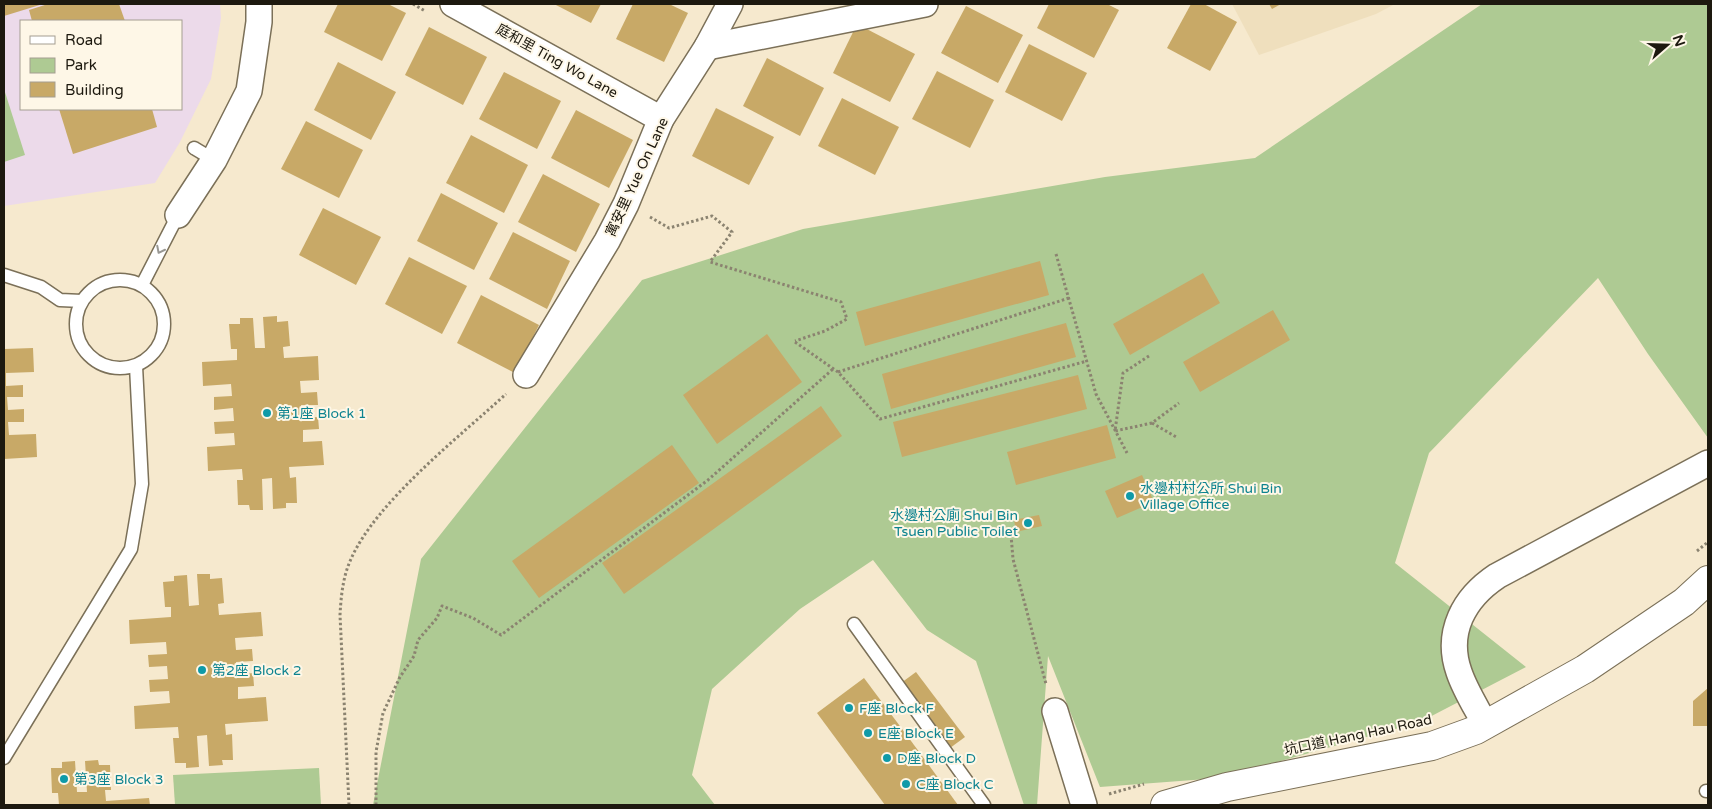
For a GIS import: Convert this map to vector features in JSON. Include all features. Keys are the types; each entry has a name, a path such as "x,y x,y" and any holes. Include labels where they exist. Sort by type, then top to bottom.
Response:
{"main road":[{"name":"坑口道 Hang Hau Road","path":"1165,805 1227,787 1432,746 1485,724 1585,669 1696,602 1708,580"}],"street":[{"path":"178,215 204,154 249,91 259,22 259,4"},
{"name":"庭和里 Ting Wo Lane","path":"453,4 662,119"},
{"name":"寓安里 Yue On Lane","path":"526,374 607,241 626,204 662,119 707,48 730,4"},
{"path":"707,48 925,4"},
{"path":"1485,724 1458,672 1454,642 1460,614 1478,588 1708,463"},
{"path":"1055,711 1084,805"}],"lane":[{"path":"142,285 178,215"},
{"path":"4,275 41,287 60,300 82,301"},
{"path":"115,279 129,280 142,285 153,294 162,306 165,320 164,335 158,348 149,359 136,366 123,369 109,368 96,362 86,353 79,341 76,328 76,314 82,301 90,290 102,283 115,279"},
{"path":"4,758 131,549 142,484 136,366"},
{"path":"854,624 984,805"}],"path":[{"path":"626,204 669,228 712,216 732,232 710,262 841,302 847,319 825,331 795,341 838,372 880,419 1087,361"},
{"path":"1056,254 1096,394 1127,454"},
{"path":"838,372 1069,298"},
{"path":"1115,431 1124,373 1149,356"},
{"path":"376,805 376,752 383,713 400,677 414,656 418,640 437,618 442,606 473,618 502,635 708,480 833,369"},
{"path":"349,805 340,615 342,591 351,558 362,539 400,492 526,374"},
{"path":"1115,431 1152,423 1179,403"},
{"path":"1152,423 1178,438"},
{"path":"1010,535 1013,559 1035,648 1055,711"},
{"path":"1693,555 1708,542"},
{"path":"1084,805 1113,792 1150,782"}],"shaded area":[{"path":"4,4 220,4 221,18 211,79 180,142 155,183 4,206"},
{"path":"1232,4 1395,4 1376,14 1259,55"}],"green space":[{"path":"1482,4 1708,4 1708,438 1648,354 1598,278 1429,453 1395,563 1526,667 1420,722 1220,778 1100,787 1048,656 1037,805 1024,805 976,661 927,630 873,560 800,609 712,689 692,775 715,805 373,805 421,559 642,280 803,229 1105,177 1255,158"},
{"path":"4,89 25,155 4,162"},
{"path":"319,768 321,805 175,805 173,775"}],"building":[{"path":"4,4 43,4 4,16"},
{"path":"48,4 119,4 125,20 32,20 29,10"},
{"path":"338,4 388,4 406,13 382,61 324,32"},
{"path":"554,4 601,4 591,23"},
{"path":"633,4 669,4 688,13 664,62 616,39"},
{"path":"1049,4 1107,4 1119,10 1094,58 1037,28"},
{"path":"1191,4 1204,4 1237,22 1210,71 1167,48"},
{"path":"1269,4 1281,4 1272,9"},
{"path":"966,6 1023,35 998,83 941,53"},
{"path":"857,24 915,54 890,102 833,73"},
{"path":"429,27 487,57 463,105 405,75"},
{"path":"1029,44 1087,73 1062,121 1005,92"},
{"path":"767,58 824,88 800,136 743,106"},
{"path":"338,62 396,92 371,140 314,110"},
{"path":"937,71 994,100 970,148 912,119"},
{"path":"504,72 561,101 537,149 479,119"},
{"path":"842,98 899,127 875,175 818,146"},
{"path":"716,108 774,137 749,185 692,156"},
{"path":"59,110 152,110 157,127 73,154"},
{"path":"576,110 633,140 609,188 551,158"},
{"path":"306,121 363,150 339,198 281,169"},
{"path":"471,135 528,165 504,213 446,183"},
{"path":"543,174 600,204 576,252 518,222"},
{"path":"441,193 498,223 474,270 417,241"},
{"path":"323,208 381,237 356,285 299,255"},
{"path":"513,232 570,261 547,309 489,279"},
{"path":"409,257 467,286 442,334 385,304"},
{"path":"1040,261 1049,295 865,346 856,312"},
{"path":"1203,273 1220,303 1130,355 1113,324"},
{"path":"481,295 539,325 515,373 457,343"},
{"path":"1273,310 1290,340 1200,392 1183,362"},
{"name":"第1座 Block 1","path":"277,316 277,322 288,321 290,346 283,347 284,358 318,356 319,380 300,381 301,393 317,392 318,405 301,405 302,418 318,417 319,429 303,430 303,442 322,441 324,465 289,467 290,478 296,477 297,503 286,503 286,508 273,509 272,478 262,479 263,510 250,510 249,505 238,505 237,480 243,480 242,469 208,471 207,447 235,445 234,433 215,434 214,422 234,421 233,408 214,410 214,397 232,396 231,384 203,386 202,362 237,360 237,349 231,349 229,324 240,324 240,318 253,318 255,348 265,348 263,317"},
{"path":"1066,323 1076,357 891,409 882,374"},
{"path":"767,334 802,382 717,444 683,395"},
{"path":"33,348 34,372 6,373 6,386 23,385 23,397 7,397 8,410 24,409 24,422 8,422 9,435 36,434 37,457 4,459 4,349"},
{"path":"1078,375 1087,409 902,457 893,422"},
{"path":"821,406 842,436 624,594 602,563"},
{"path":"1107,425 1116,458 1016,485 1007,452"},
{"path":"672,445 699,483 539,598 512,561"},
{"name":"水邊村村公所 Shui Bin Village Office","path":"1142,475 1154,502 1117,518 1105,491"},
{"name":"水邊村公廁 Shui Bin Tsuen Public Toilet","path":"1039,515 1042,526 1016,532 1014,520"},
{"name":"第2座 Block 2","path":"197,574 210,574 210,579 222,578 224,603 218,604 219,615 261,612 263,636 235,638 236,650 252,649 253,661 236,662 237,675 253,673 254,686 238,687 238,699 266,697 268,721 225,724 226,735 232,734 233,760 222,760 223,765 209,766 207,735 197,736 199,767 186,768 186,763 175,763 173,738 179,738 178,727 135,729 134,706 170,703 169,691 150,692 149,680 168,679 167,666 149,667 148,655 167,654 166,642 130,644 129,620 171,617 171,607 165,607 163,582 174,581 174,576 187,575 189,606 199,605"},
{"path":"916,672 965,737 950,748 901,683"},
{"path":"864,678 958,805 885,805 817,713"},
{"path":"1708,688 1708,726 1693,726 1693,701"},
{"name":"第3座 Block 3","path":"98,760 99,765 110,765 111,790 105,790 106,801 149,798 150,805 59,805 58,793 52,793 51,768 62,768 62,762 75,761 77,792 87,792 85,761"}],"place":[{"name":"第1座 Block 1","path":"267,413"},
{"name":"水邊村村公所 Shui Bin Village Office","path":"1130,496"},
{"name":"水邊村公廁 Shui Bin Tsuen Public Toilet","path":"1028,523"},
{"name":"第2座 Block 2","path":"202,670"},
{"name":"F座 Block F","path":"849,708"},
{"name":"E座 Block E","path":"868,733"},
{"name":"D座 Block D","path":"887,758"},
{"name":"第3座 Block 3","path":"64,779"},
{"name":"C座 Block C","path":"906,784"}]}
